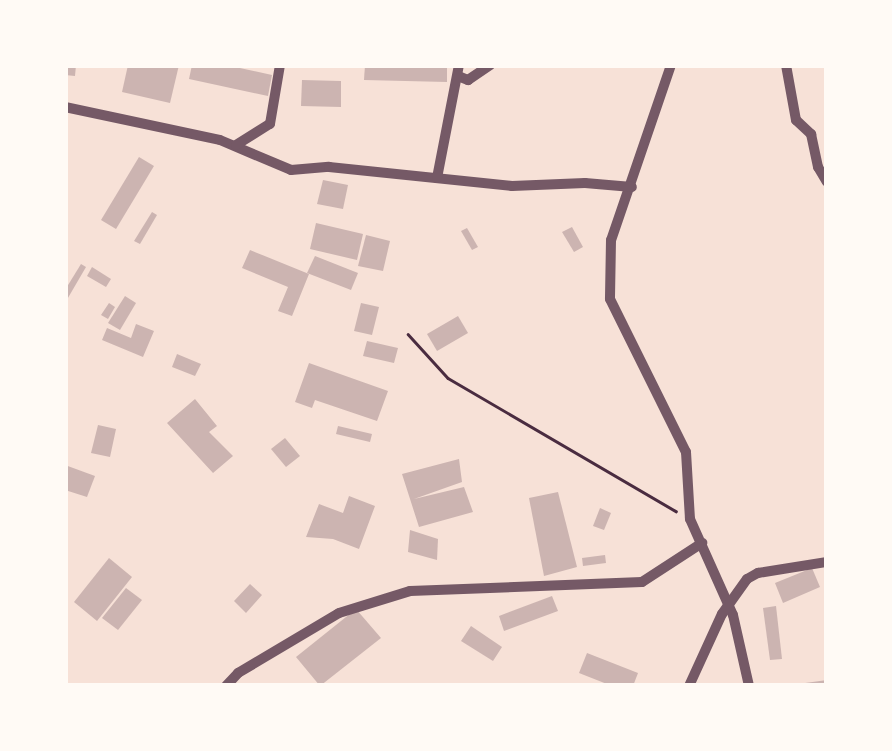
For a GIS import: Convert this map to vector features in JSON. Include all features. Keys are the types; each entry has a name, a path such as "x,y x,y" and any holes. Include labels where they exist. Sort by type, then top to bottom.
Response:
{"street":[{"path":"236,145 270,124 280,65"},
{"path":"458,71 468,80 490,65"},
{"path":"670,65 612,240 610,299 686,452 690,519 728,602 748,686"},
{"path":"786,65 796,120 810,134 827,182"},
{"path":"437,178 458,71"},
{"path":"65,107 236,145 291,170 329,168 512,186 585,183 632,187"},
{"path":"226,686 238,673 339,614 410,591 642,582 702,543"},
{"path":"689,686 728,602 747,580 758,573 827,562"}],"path":[{"path":"408,334 448,378 690,519"}],"building":[{"path":"65,65 76,65 75,76 65,75"},
{"path":"128,65 179,65 170,103 122,92"},
{"path":"192,65 226,65 272,75 268,96 189,79"},
{"path":"365,65 447,65 447,82 364,80"},
{"path":"302,80 341,81 341,107 301,106"},
{"path":"139,157 154,166 116,229 101,220"},
{"path":"323,180 348,185 343,209 317,204"},
{"path":"152,212 157,215 140,244 134,241"},
{"path":"316,223 363,234 357,260 310,249"},
{"path":"572,227 583,247 574,252 562,232"},
{"path":"467,228 478,247 472,250 461,231"},
{"path":"366,235 390,241 383,271 358,266"},
{"path":"250,250 309,274 292,316 278,311 288,287 242,268"},
{"path":"315,256 358,273 351,290 307,273"},
{"path":"81,264 86,267 65,303 65,290"},
{"path":"92,267 111,279 106,287 87,276"},
{"path":"125,296 136,303 120,330 108,323"},
{"path":"109,303 115,307 108,319 101,315"},
{"path":"361,303 379,307 372,335 354,331"},
{"path":"458,316 468,333 437,351 427,334"},
{"path":"136,324 154,331 143,357 102,340 107,328 131,338"},
{"path":"367,341 398,348 394,363 363,356"},
{"path":"177,354 201,364 195,376 172,367"},
{"path":"309,363 388,391 377,421 315,400 312,408 295,402"},
{"path":"195,399 217,426 209,432 233,456 213,473 167,423"},
{"path":"98,425 116,429 110,457 91,453"},
{"path":"338,426 372,434 370,442 336,434"},
{"path":"285,438 300,456 286,467 271,449"},
{"path":"459,459 462,482 414,499 464,487 473,512 419,527 402,474"},
{"path":"65,465 95,476 87,497 65,490"},
{"path":"558,492 577,567 544,576 529,498"},
{"path":"349,496 375,506 359,549 333,539 306,537 319,504 343,513"},
{"path":"600,508 611,513 604,530 593,526"},
{"path":"410,530 438,539 437,560 408,552"},
{"path":"605,555 606,563 583,566 582,558"},
{"path":"109,558 132,577 97,621 74,602"},
{"path":"812,568 820,587 783,603 775,583"},
{"path":"250,584 262,595 246,613 234,601"},
{"path":"126,588 142,600 118,630 102,618"},
{"path":"552,596 558,611 504,631 499,616"},
{"path":"776,606 782,659 770,660 763,608"},
{"path":"356,609 381,638 320,686 296,657"},
{"path":"471,626 502,647 493,661 461,641"},
{"path":"587,653 638,673 633,686 612,686 579,673"},
{"path":"827,680 827,686 798,684"}]}
